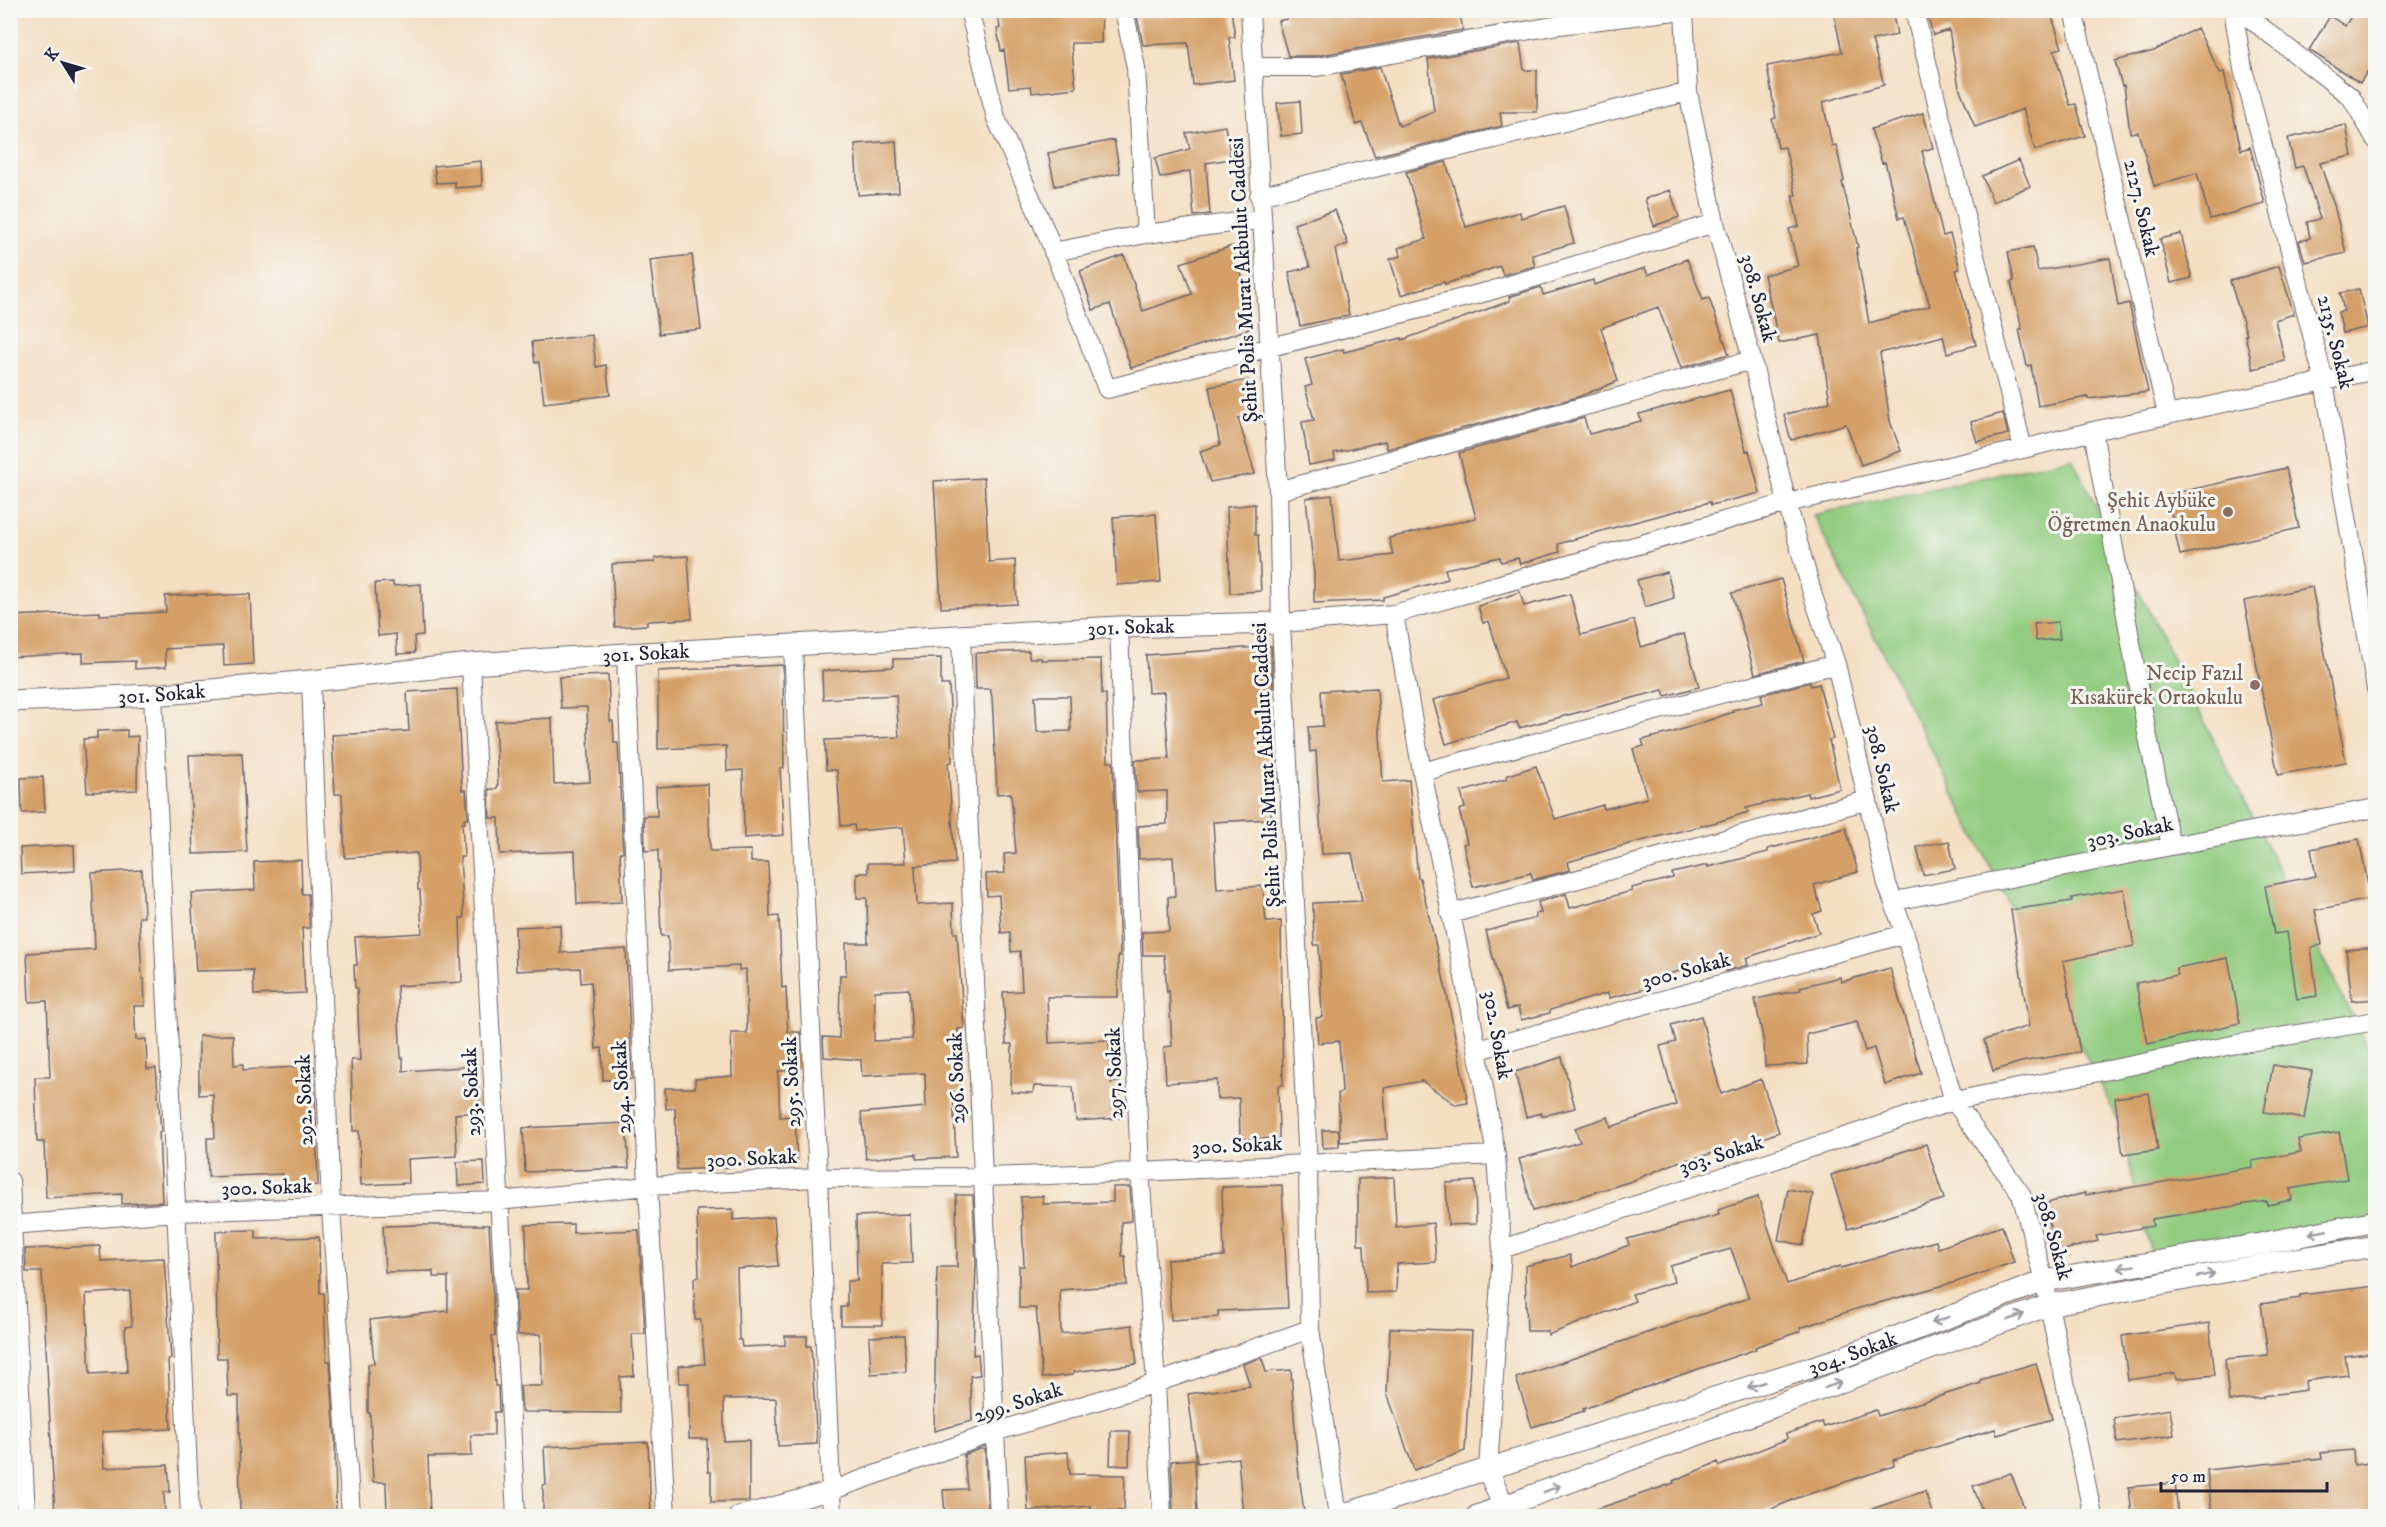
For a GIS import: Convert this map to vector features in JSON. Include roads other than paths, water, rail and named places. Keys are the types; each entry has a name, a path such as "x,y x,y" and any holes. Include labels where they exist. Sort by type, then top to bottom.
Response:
{"street":[{"path":"969,10 996,118 1107,388 1490,291 1715,224"},
{"path":"1124,10 1136,68 1146,234"},
{"name":"Şehit Polis Murat Akbulut Caddesi","path":"1250,10 1259,196 1278,491 1281,623 1308,1164 1310,1329 1338,1516"},
{"path":"1253,67 1317,67 1559,24 1684,10"},
{"name":"308. Sokak","path":"1684,10 1688,92 1715,224 1752,360 1787,503 1814,599 1836,664 1887,884 1905,934 1954,1101 2021,1194 2044,1281 2093,1516"},
{"path":"1914,10 2023,449"},
{"name":"2127. Sokak","path":"2073,10 2168,415"},
{"name":"2135. Sokak","path":"2233,10 2242,69 2324,381 2376,689"},
{"path":"2239,10 2351,97 2376,140"},
{"path":"1259,196 1688,92"},
{"path":"1053,252 1146,234 1261,219"},
{"path":"1278,491 1752,360"},
{"path":"1281,623 1394,614 1787,503 2093,431 2376,370"},
{"path":"2093,431 2147,733 2172,846"},
{"name":"302. Sokak","path":"1394,614 1496,1155 1502,1250 1488,1470"},
{"name":"301. Sokak","path":"10,702 153,695 471,664 626,654 1119,627 1281,623"},
{"name":"297. Sokak","path":"1119,627 1140,1172 1156,1383 1162,1516"},
{"name":"296. Sokak","path":"961,637 999,1516"},
{"name":"295. Sokak","path":"793,646 832,1516"},
{"name":"294. Sokak","path":"626,654 648,1186 666,1516"},
{"name":"293. Sokak","path":"471,664 516,1516"},
{"path":"1422,772 1836,664"},
{"name":"292. Sokak","path":"312,681 331,1208 351,1516"},
{"path":"153,695 190,1516"},
{"path":"1450,914 1868,800"},
{"name":"303. Sokak","path":"1895,902 2172,846 2376,808"},
{"name":"300. Sokak","path":"1478,1050 1905,934"},
{"name":"303. Sokak","path":"1502,1250 1954,1101 2237,1044 2376,1021"},
{"name":"300. Sokak","path":"11,1225 176,1212 499,1202 648,1186 818,1178 983,1177 1140,1172 1496,1155"},
{"path":"10,1181 26,1516"},
{"name":"304. Sokak","path":"1338,1516 1835,1360 2044,1281 2260,1244 2376,1221"},
{"name":"304. Sokak","path":"1477,1516 1505,1512 2049,1305 2271,1263 2376,1246"},
{"name":"299. Sokak","path":"738,1516 830,1491 995,1432 1156,1383 1310,1329"},
{"path":"1488,1470 1505,1512"}],"place":[{"name":"Şehit Aybüke Öğretmen Anaokulu","path":"2228,512"},
{"name":"Necip Fazıl Kısakürek Ortaokulu","path":"2255,685"}]}
